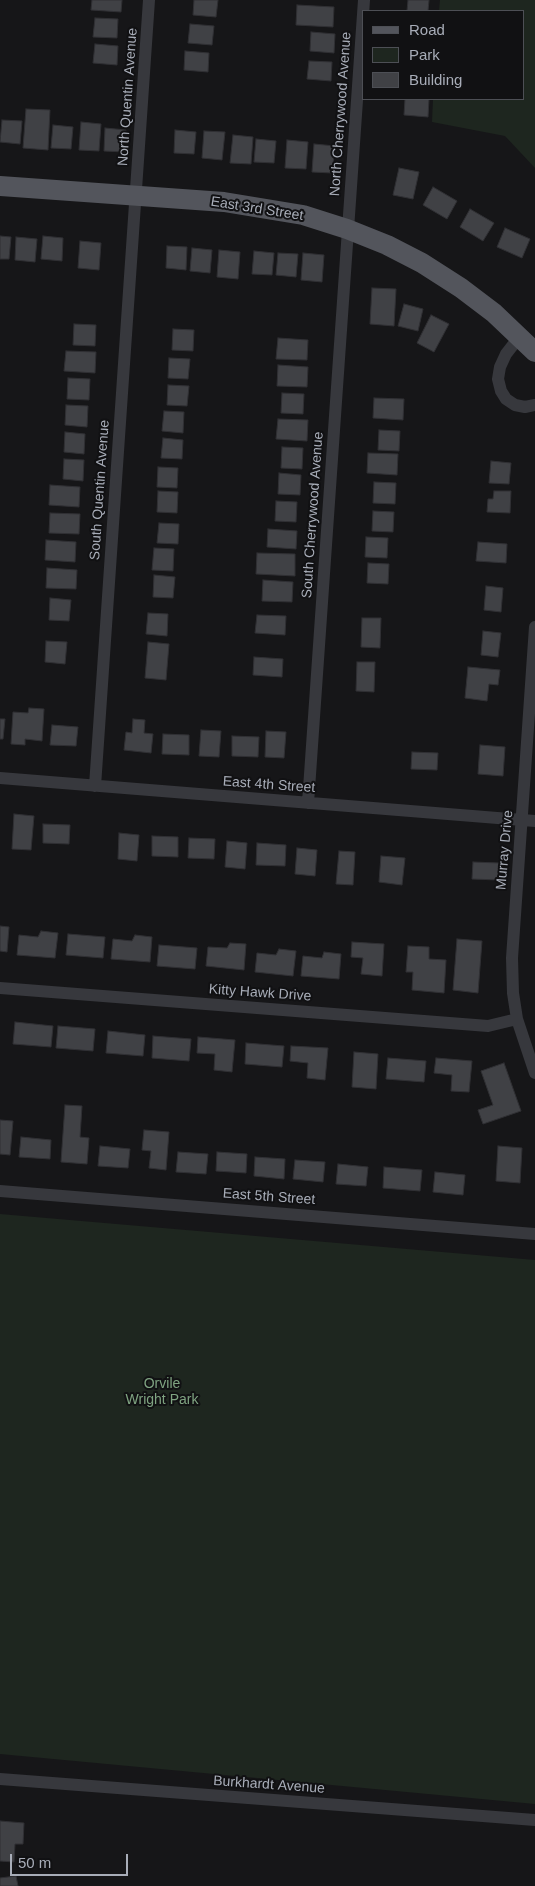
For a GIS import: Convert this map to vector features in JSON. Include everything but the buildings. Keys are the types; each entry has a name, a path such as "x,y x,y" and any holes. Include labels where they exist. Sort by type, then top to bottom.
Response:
{"main road":[{"name":"East 3rd Street","path":"0,186 224,202 271,208 347,229 387,245 430,268 461,288 520,336 535,352"}],"street":[{"name":"North Quentin Avenue","path":"136,196 150,0"},
{"name":"North Cherrywood Avenue","path":"347,229 362,27"},
{"name":"South Quentin Avenue","path":"95,786 136,196"},
{"name":"South Cherrywood Avenue","path":"308,803 347,229"},
{"path":"520,336 506,354 500,367 498,379 501,391 515,405 525,407 535,405"},
{"name":"Murray Drive","path":"535,627 529,821 512,958 512,993 517,1019 535,1073"},
{"name":"East 4th Street","path":"0,778 529,821"},
{"name":"Kitty Hawk Drive","path":"0,988 488,1026 517,1019"},
{"name":"East 5th Street","path":"0,1191 535,1234"},
{"name":"Burkhardt Avenue","path":"0,1779 535,1820"}],"green space":[{"path":"440,0 535,0 535,168 505,136 432,122 433,100 525,100 525,10 439,10"},
{"name":"Orvile Wright Park","path":"0,1214 535,1260 535,1804 0,1754"}]}
